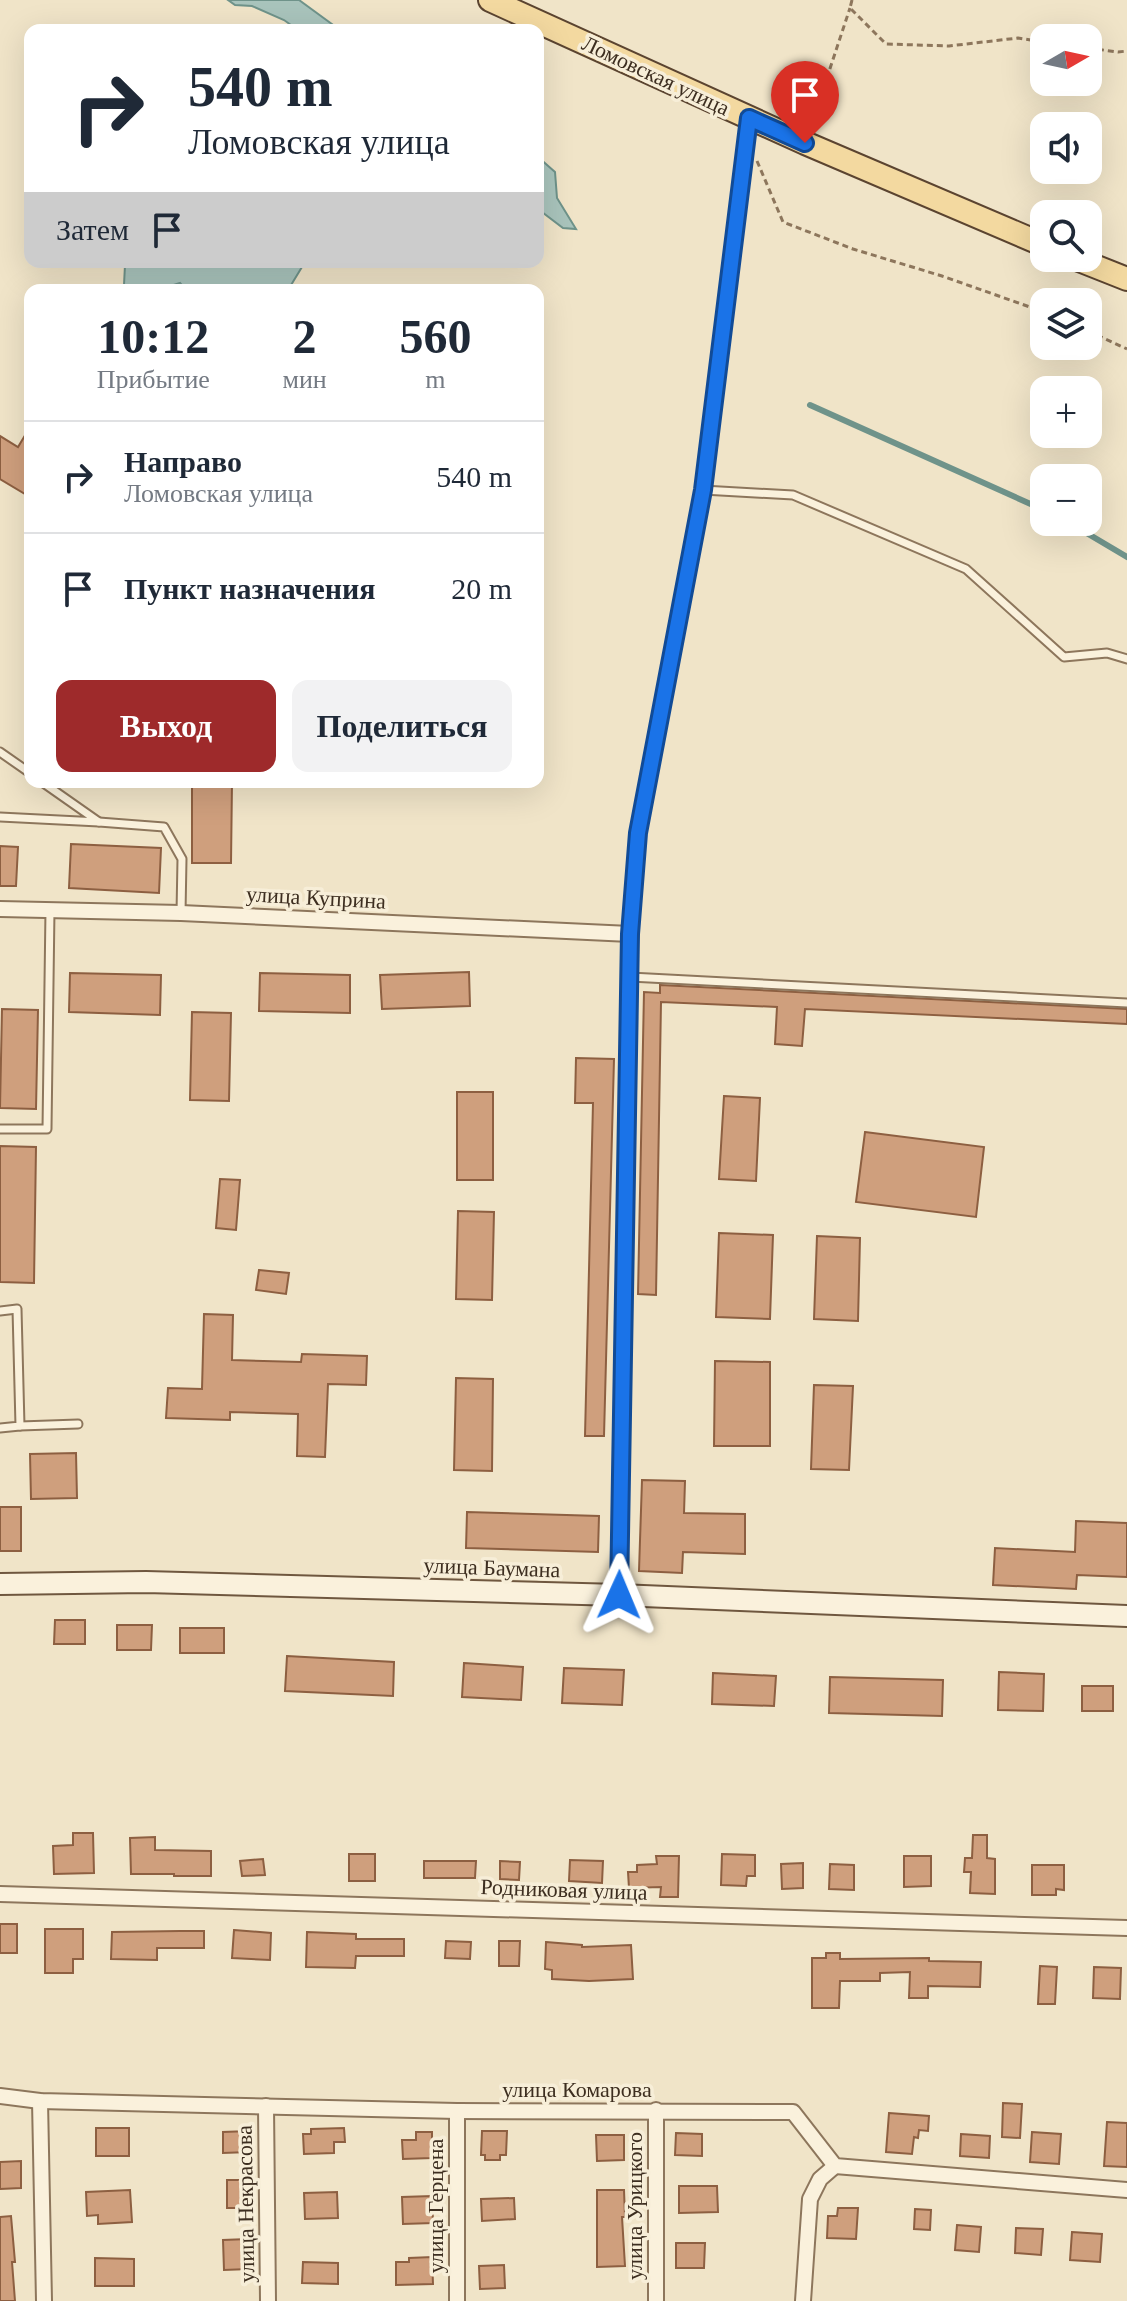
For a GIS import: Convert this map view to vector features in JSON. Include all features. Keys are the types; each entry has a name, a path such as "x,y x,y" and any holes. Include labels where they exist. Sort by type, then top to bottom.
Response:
{"main road":[{"name":"Ломовская улица","path":"490,0 539,24"},
{"name":"Ломовская улица","path":"544,27 748,127 805,143 1030,239"},
{"path":"1102,269 1127,279"}],"street":[{"name":"улица Куприна","path":"0,909 181,913 630,934"},
{"name":"улица Баумана","path":"0,1584 146,1582 619,1595 1127,1616"},
{"name":"Родниковая улица","path":"0,1894 1127,1928"},
{"name":"улица Комарова","path":"0,2096 40,2101 457,2111 793,2112 835,2166"},
{"path":"40,2101 44,2301"},
{"name":"улица Некрасова","path":"266,2106 268,2301"},
{"name":"улица Урицкого","path":"656,2110 656,2301"},
{"name":"улица Герцена","path":"457,2111 457,2301"},
{"path":"803,2301 810,2199 820,2179 835,2166 1127,2190"}],"lane":[{"path":"619,1595 630,934 638,833 703,490 748,127"},
{"path":"703,490 793,495 966,569 1064,657 1107,653 1127,659"},
{"path":"0,752 24,769"},
{"path":"51,788 99,822"},
{"path":"0,817 164,827 182,859 181,913"},
{"path":"0,1129 47,1129 50,910"},
{"path":"630,977 1127,1003"},
{"path":"0,1311 17,1309 20,1426"},
{"path":"0,1428 78,1424"}],"path":[{"path":"805,143 852,0"},
{"path":"850,8 886,44 949,46 1018,38 1030,40"},
{"path":"1102,50 1127,51"},
{"path":"748,127 783,222 853,249 1030,307"},
{"path":"1102,337 1127,349"}],"water":[{"path":"228,0 299,0 332,24 290,24 252,6 235,5"},
{"path":"544,162 555,172 557,198 576,229 563,228 544,214"},
{"path":"125,268 301,268 292,284 124,284"}],"building":[{"path":"0,436 18,447 24,437 24,493 0,479"},
{"path":"192,788 232,788 231,863 192,863"},
{"path":"71,844 161,848 159,893 69,888"},
{"path":"0,846 18,847 16,886 0,886"},
{"path":"469,972 470,1006 382,1009 380,975"},
{"path":"70,973 161,975 160,1015 69,1012"},
{"path":"260,973 350,975 350,1013 259,1011"},
{"path":"660,985 1127,1009 1127,1024 805,1009 802,1046 775,1044 777,1007 661,1002 656,1295 638,1294 644,992 660,993"},
{"path":"2,1009 38,1010 36,1109 0,1108"},
{"path":"192,1012 231,1013 229,1101 190,1100"},
{"path":"576,1058 614,1059 604,1436 585,1436 593,1103 575,1103"},
{"path":"457,1092 493,1092 493,1180 457,1180"},
{"path":"724,1096 760,1098 756,1181 719,1179"},
{"path":"865,1132 984,1147 976,1217 856,1202"},
{"path":"0,1146 36,1147 34,1283 0,1282"},
{"path":"220,1179 240,1180 236,1230 216,1228"},
{"path":"458,1211 494,1212 492,1300 456,1299"},
{"path":"719,1233 773,1235 770,1319 716,1317"},
{"path":"817,1236 860,1238 858,1321 814,1319"},
{"path":"259,1270 289,1273 286,1294 256,1290"},
{"path":"204,1314 233,1315 232,1360 301,1362 302,1354 367,1356 366,1385 328,1384 325,1457 297,1456 298,1414 230,1412 230,1420 166,1418 168,1388 202,1389"},
{"path":"715,1361 770,1362 770,1446 714,1446"},
{"path":"456,1378 493,1379 492,1471 454,1470"},
{"path":"814,1385 853,1386 849,1470 811,1469"},
{"path":"76,1453 77,1498 31,1499 30,1454"},
{"path":"642,1480 685,1481 684,1513 745,1514 745,1554 683,1552 682,1573 639,1571"},
{"path":"0,1507 21,1507 21,1551 0,1551"},
{"path":"467,1512 599,1516 598,1552 466,1548"},
{"path":"1076,1521 1127,1523 1127,1577 1077,1575 1076,1589 993,1585 995,1548 1075,1552"},
{"path":"55,1620 85,1620 85,1644 54,1644"},
{"path":"117,1625 152,1625 151,1650 117,1650"},
{"path":"180,1628 224,1628 224,1653 180,1653"},
{"path":"287,1656 394,1662 393,1696 285,1691"},
{"path":"464,1663 523,1667 521,1700 462,1697"},
{"path":"564,1668 624,1670 622,1705 562,1703"},
{"path":"999,1672 1044,1674 1043,1711 998,1710"},
{"path":"713,1673 776,1676 774,1706 712,1704"},
{"path":"830,1677 943,1680 942,1716 829,1713"},
{"path":"1082,1686 1113,1686 1113,1711 1082,1711"},
{"path":"73,1833 93,1833 94,1873 54,1874 53,1846 73,1845"},
{"path":"973,1835 987,1835 987,1858 995,1859 995,1894 970,1893 971,1872 964,1872 965,1858 972,1858"},
{"path":"155,1837 155,1850 211,1851 211,1876 131,1874 130,1838"},
{"path":"349,1854 375,1854 375,1881 349,1881"},
{"path":"722,1854 755,1855 755,1876 747,1876 746,1886 721,1885"},
{"path":"656,1856 679,1856 678,1897 660,1897 661,1887 629,1888 628,1872 637,1872 637,1865 657,1864"},
{"path":"904,1856 931,1856 931,1886 904,1887"},
{"path":"263,1859 265,1875 242,1876 240,1861"},
{"path":"570,1860 603,1861 602,1883 569,1881"},
{"path":"424,1861 476,1861 475,1878 424,1878"},
{"path":"500,1861 520,1862 519,1880 500,1879"},
{"path":"803,1863 803,1888 782,1889 781,1864"},
{"path":"830,1864 854,1865 854,1890 829,1889"},
{"path":"1032,1865 1064,1865 1064,1890 1056,1889 1056,1895 1032,1895"},
{"path":"0,1924 17,1924 17,1953 0,1953"},
{"path":"45,1929 83,1929 83,1959 73,1959 73,1973 45,1973"},
{"path":"234,1930 271,1933 270,1960 232,1958"},
{"path":"204,1931 204,1948 157,1948 157,1960 111,1959 112,1932"},
{"path":"307,1932 356,1934 356,1939 404,1939 404,1956 356,1956 355,1968 306,1967"},
{"path":"446,1941 471,1942 470,1959 445,1958"},
{"path":"499,1941 520,1941 519,1966 499,1966"},
{"path":"546,1942 582,1947 631,1945 633,1979 552,1979 552,1970 545,1969"},
{"path":"826,1953 840,1953 840,1959 929,1958 929,1961 981,1962 980,1987 928,1986 928,1998 909,1998 910,1972 880,1973 880,1981 840,1981 839,2008 812,2008 812,1958 826,1958"},
{"path":"1040,1966 1057,1967 1055,2004 1038,2004"},
{"path":"1094,1967 1121,1968 1120,1999 1093,1998"},
{"path":"1003,2103 1022,2104 1020,2138 1002,2137"},
{"path":"889,2113 929,2116 928,2131 919,2130 918,2138 914,2137 912,2154 886,2152"},
{"path":"1107,2122 1127,2123 1127,2167 1104,2166"},
{"path":"96,2128 129,2128 129,2156 96,2156"},
{"path":"344,2128 345,2142 334,2142 334,2153 304,2154 303,2134 311,2134 311,2129"},
{"path":"249,2131 249,2152 223,2153 223,2132"},
{"path":"482,2131 507,2131 506,2155 500,2155 500,2160 485,2160 485,2155 481,2155"},
{"path":"416,2132 432,2132 432,2158 403,2159 402,2140 416,2140"},
{"path":"1032,2132 1061,2134 1059,2164 1030,2162"},
{"path":"676,2133 702,2134 702,2156 675,2155"},
{"path":"961,2134 990,2136 989,2158 960,2156"},
{"path":"596,2135 624,2135 624,2160 597,2161"},
{"path":"21,2161 21,2188 0,2189 0,2162"},
{"path":"227,2180 242,2180 242,2184 250,2184 250,2208 227,2208"},
{"path":"679,2186 717,2186 718,2212 679,2213"},
{"path":"130,2190 132,2222 98,2224 98,2215 87,2216 86,2192"},
{"path":"597,2190 624,2190 625,2266 597,2267"},
{"path":"337,2192 338,2218 305,2219 304,2193"},
{"path":"432,2196 433,2223 403,2224 402,2197"},
{"path":"514,2198 515,2219 482,2221 481,2199"},
{"path":"838,2208 858,2208 856,2239 827,2238 828,2216 837,2216"},
{"path":"915,2209 931,2210 930,2230 914,2229"},
{"path":"11,2216 15,2301 0,2301 0,2217"},
{"path":"957,2225 981,2227 979,2252 955,2250"},
{"path":"1016,2228 1043,2229 1041,2255 1015,2253"},
{"path":"1072,2232 1102,2234 1100,2262 1070,2260"},
{"path":"248,2239 249,2269 224,2270 223,2240"},
{"path":"676,2243 705,2243 704,2268 676,2268"},
{"path":"432,2257 433,2284 396,2285 396,2262"},
{"path":"95,2258 134,2259 134,2286 95,2286"},
{"path":"303,2262 338,2263 338,2284 302,2283"},
{"path":"504,2265 505,2288 480,2289 479,2266"}],"waterway":[{"path":"810,405 1030,504"},
{"path":"1092,536 1127,557"}],"route":[{"path":"619,1595 630,934 638,833 703,490 749,118 805,143"}]}
